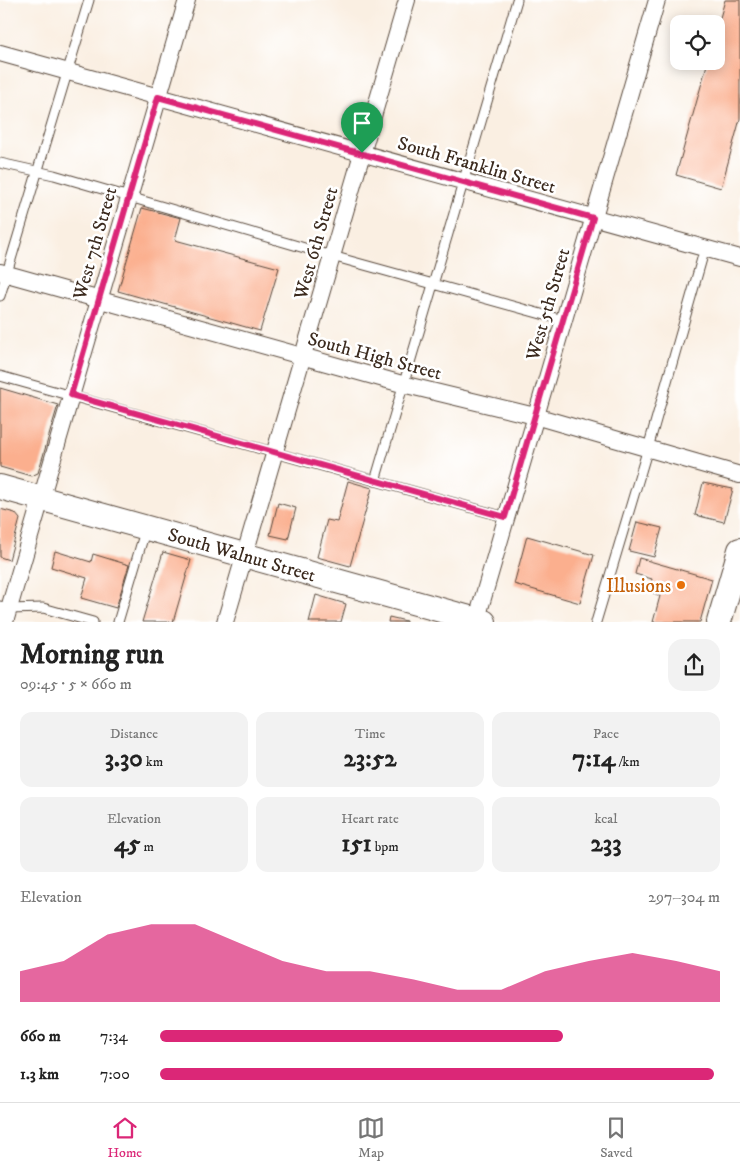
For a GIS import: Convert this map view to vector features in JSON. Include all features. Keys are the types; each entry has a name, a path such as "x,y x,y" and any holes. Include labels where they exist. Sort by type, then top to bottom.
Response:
{"main road":[{"name":"South Walnut Street","path":"0,487 478,621"},
{"path":"719,622 740,550"}],"street":[{"name":"West 7th Street","path":"5,612 41,498 186,0"},
{"name":"West 6th Street","path":"226,622 407,0"},
{"name":"West 5th Street","path":"478,621 505,517 657,0"},
{"name":"South Franklin Street","path":"0,53 740,258"},
{"name":"South High Street","path":"3,273 402,384 535,416 740,475"}],"lane":[{"path":"0,296 3,273 37,172 89,0"},
{"path":"375,481 402,384 517,0"},
{"path":"0,163 128,197 563,320"},
{"path":"596,622 705,248"},
{"path":"0,376 505,517"},
{"path":"118,622 146,528"},
{"path":"5,612 44,608 93,622"}],"building":[{"path":"725,0 740,0 740,119 721,188 676,175 705,70 725,70 725,15 721,15"},
{"path":"142,208 181,218 175,240 279,268 260,331 118,291"},
{"path":"0,388 58,405 38,473 31,476 0,467"},
{"path":"348,481 372,488 350,566 317,557 327,520 337,522"},
{"path":"703,483 733,489 724,522 695,515"},
{"path":"278,503 296,508 288,539 270,535"},
{"path":"0,509 15,513 20,519 9,560 0,557"},
{"path":"637,522 662,528 654,557 629,551"},
{"path":"527,536 594,555 580,603 514,584"},
{"path":"55,551 91,562 93,554 129,565 116,608 81,598 87,578 51,567"},
{"path":"163,552 191,560 173,622 142,622"},
{"name":"Illusions","path":"639,558 712,579 700,622 653,622 660,596 649,591 652,579 635,574"},
{"path":"316,595 346,604 341,622 309,622"},
{"path":"389,617 406,621 406,622 388,622"}],"place":[{"name":"Illusions","path":"681,585"}],"route":[{"path":"158,97 362,153 593,218 505,517 71,395 158,97"}]}
